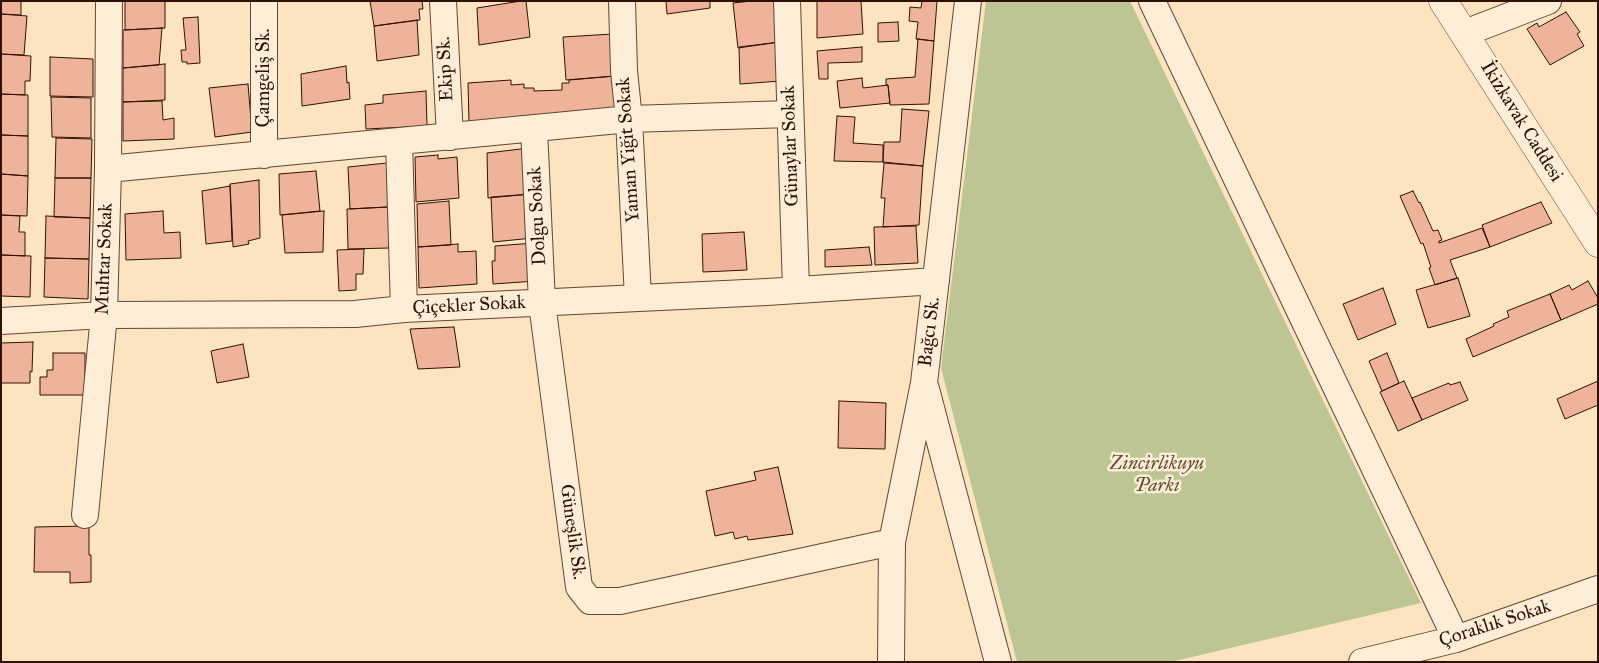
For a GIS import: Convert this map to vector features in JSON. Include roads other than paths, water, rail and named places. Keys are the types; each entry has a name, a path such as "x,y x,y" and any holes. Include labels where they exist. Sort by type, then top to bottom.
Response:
{"street":[{"name":"Muhtar Sokak","path":"85,515 104,315 108,169 109,1"},
{"name":"Çamgeliş Sk.","path":"264,1 264,155"},
{"name":"Ekip Sk.","path":"442,1 450,137"},
{"name":"Yaman Yiğit Sokak","path":"622,1 624,71 629,120 638,298"},
{"name":"Günaylar Sokak","path":"787,1 796,290"},
{"name":"Bağcı Sk.","path":"891,662 892,542 924,383 968,1"},
{"path":"1152,1 1456,639"},
{"name":"İkizkavak Caddesi","path":"1444,1 1598,243"},
{"path":"1464,33 1548,1"},
{"path":"108,169 629,120 790,114"},
{"name":"Dolgu Sokak","path":"534,129 542,303"},
{"path":"399,142 404,309"},
{"name":"Çiçekler Sokak","path":"1,321 104,315 355,314 404,309 796,290 936,280"},
{"name":"Güneşlik Sk.","path":"542,303 579,587 590,601 620,601 892,542"},
{"path":"924,383 998,662"},
{"name":"Çoraklık Sokak","path":"1362,662 1456,639 1598,589"}],"park label":[{"name":"Zincirlikuyu Parkı","path":"1157,475"}]}
